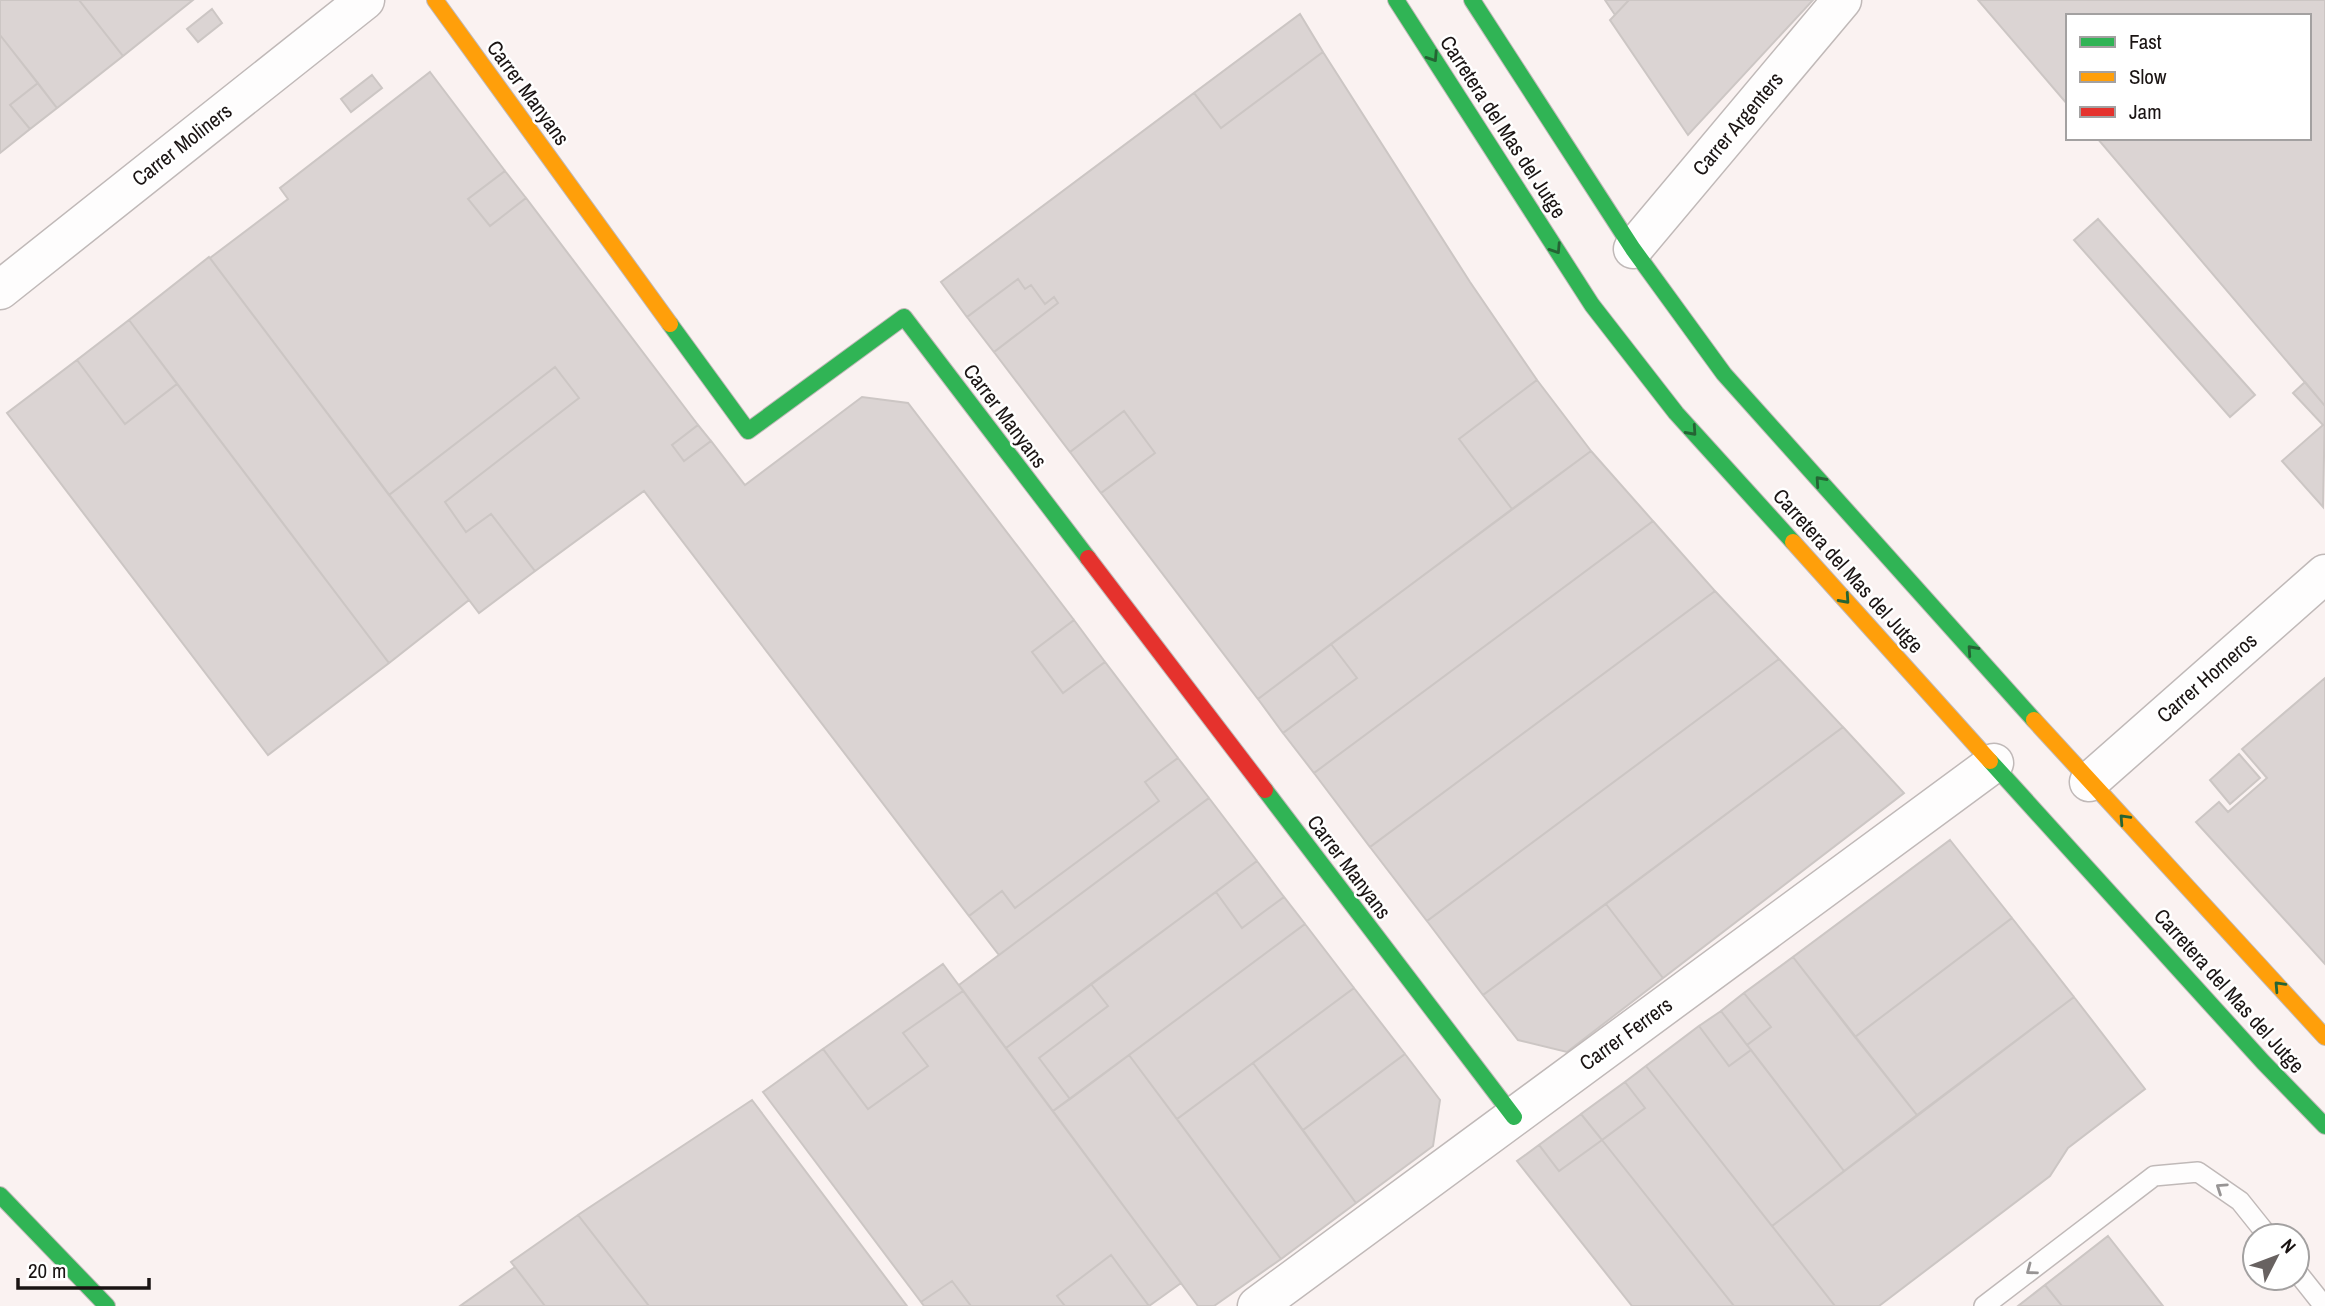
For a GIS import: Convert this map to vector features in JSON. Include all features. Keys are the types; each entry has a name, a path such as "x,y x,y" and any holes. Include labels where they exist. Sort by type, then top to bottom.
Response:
{"street":[{"name":"Carrer Moliners","path":"0,290 365,0"},
{"name":"Carrer Manyans","path":"435,0 748,431 904,317 1514,1116"},
{"name":"Carretera del Mas del Jutge","path":"1396,0 1592,305 1676,413 2263,1062 2325,1126"},
{"name":"Carretera del Mas del Jutge","path":"1472,0 1633,249 1724,374 2090,782 2325,1037"},
{"name":"Carrer Argenters","path":"1633,249 1842,0"},
{"name":"Carrer Horneros","path":"2090,782 2325,574"},
{"name":"Carrer Ferrers","path":"1258,1306 1994,763"},
{"path":"0,1195 107,1306"}],"lane":[{"path":"1984,1306 2154,1176 2198,1172 2240,1201 2257,1222"},
{"path":"2311,1290 2324,1306"}],"building":[{"path":"0,0 79,0 123,56 57,108 0,35"},
{"path":"79,0 193,0 123,56"},
{"path":"1605,0 1629,0 1615,15"},
{"path":"1629,0 1813,0 1688,135 1610,20"},
{"path":"1978,0 2325,0 2325,406 2099,140 2311,140 2311,14 2066,14 2066,103"},
{"path":"212,9 222,23 198,42 187,29"},
{"path":"1300,14 1323,52 1221,128 1194,93"},
{"path":"0,35 38,83 10,105 30,129 0,153"},
{"path":"1323,52 1470,282 1537,380 1459,439 1512,509 1258,699 1101,493 1155,453 1124,411 1070,452 994,352 1058,303 1054,297 1045,304 1031,285 1025,289 1018,279 967,317 941,282 1194,93 1221,128"},
{"path":"430,72 505,171 468,199 490,226 526,198 698,425 672,445 684,461 711,441 745,485 862,397 908,403 1074,620 1032,652 1063,693 1105,662 1178,758 1145,782 1159,801 1015,908 1002,891 969,916 644,491 535,571 491,514 466,532 445,502 579,398 555,367 389,495 210,258 288,199 280,188"},
{"path":"372,75 382,88 351,112 341,99"},
{"path":"38,83 57,108 30,129 10,105"},
{"path":"505,171 526,198 490,226 468,199"},
{"path":"2098,219 2255,395 2230,417 2074,240"},
{"path":"209,257 469,600 389,663 129,320"},
{"path":"1018,279 1025,289 1031,285 1045,304 1054,297 1058,303 994,352 967,317"},
{"path":"129,320 177,384 125,424 77,360"},
{"path":"77,360 125,424 177,384 389,663 268,755 7,413"},
{"path":"555,367 579,398 445,502 466,532 491,514 535,571 479,613 389,495"},
{"path":"1537,380 1591,451 1512,509 1459,439"},
{"path":"2305,382 2325,406 2323,507 2282,461 2323,425 2293,393"},
{"path":"1124,411 1155,453 1101,493 1070,452"},
{"path":"698,425 711,441 684,461 672,445"},
{"path":"1591,451 1653,521 1314,773 1283,733 1357,678 1331,644"},
{"path":"1653,521 1715,591 1370,847 1314,773"},
{"path":"1715,591 1779,659 1427,921 1370,847"},
{"path":"1074,620 1105,662 1063,693 1032,652"},
{"path":"1331,644 1357,678 1283,733 1258,699"},
{"path":"1779,659 1843,727 1483,995 1427,921"},
{"path":"2325,678 2325,964 2196,822 2219,802 2228,812 2267,778 2242,749"},
{"path":"1843,727 1904,793 1663,978 1606,904"},
{"path":"2239,754 2260,778 2230,804 2210,780"},
{"path":"1178,758 1209,798 999,955 969,916 1002,891 1015,908 1159,801 1145,782"},
{"path":"1209,798 1257,861 1006,1048 959,985"},
{"path":"1950,840 2012,918 1855,1037 1793,957"},
{"path":"1257,861 1284,897 1242,928 1216,892"},
{"path":"1216,892 1242,928 1284,897 1305,924 1070,1099 1039,1058 1108,1006 1091,984"},
{"path":"1606,904 1663,978 1567,1052 1518,1040 1483,995"},
{"path":"2012,918 2074,997 1917,1115 1855,1037"},
{"path":"1305,924 1354,988 1177,1119 1129,1055"},
{"path":"1793,957 1917,1115 1844,1171 1747,1045 1771,1027 1744,993"},
{"path":"943,964 963,991 903,1033 928,1066 868,1109 823,1049"},
{"path":"1091,984 1108,1006 1039,1058 1070,1099 1053,1111 1006,1048"},
{"path":"1354,988 1405,1054 1303,1130 1253,1063"},
{"path":"963,991 1181,1283 1149,1306 1111,1255 1057,1296 1065,1306 971,1306 952,1281 921,1302 763,1092 823,1049 868,1109 928,1066 903,1033"},
{"path":"1744,993 1771,1027 1747,1045 1721,1011"},
{"path":"2074,997 2145,1089 2068,1148 2050,1176 1879,1306 1835,1306 1772,1226"},
{"path":"1721,1011 1751,1050 1729,1066 1699,1026"},
{"path":"1699,1026 1729,1066 1751,1050 1844,1171 1772,1226 1646,1066"},
{"path":"1405,1054 1440,1100 1433,1146 1356,1203 1303,1130"},
{"path":"1129,1055 1281,1259 1214,1306 1198,1306 1053,1111"},
{"path":"1253,1063 1356,1203 1281,1259 1177,1119"},
{"path":"1646,1066 1835,1306 1734,1306 1602,1140 1645,1108 1625,1082"},
{"path":"1625,1082 1645,1108 1602,1140 1581,1114"},
{"path":"752,1100 907,1306 649,1306 578,1215"},
{"path":"1581,1114 1602,1140 1559,1171 1539,1145"},
{"path":"1602,1140 1734,1306 1632,1306 1517,1161 1539,1145 1559,1171"},
{"path":"578,1215 649,1306 545,1306 511,1262"},
{"path":"2108,1236 2163,1306 2062,1306 2045,1285"},
{"path":"1111,1255 1149,1306 1065,1306 1057,1296"},
{"path":"515,1267 545,1306 460,1306"},
{"path":"952,1281 971,1306 924,1306 921,1302"},
{"path":"2045,1285 2062,1306 2018,1306"}],"traffic: fast":[{"path":"1396,0 1592,305 1676,413 1793,542"},
{"path":"1472,0 1633,249 1724,374 2034,720"},
{"path":"670,324 748,431 904,317 1088,558"},
{"path":"1990,761 2263,1062 2325,1126"},
{"path":"1265,790 1514,1117"},
{"path":"0,1195 107,1306"}],"traffic: slow":[{"path":"435,0 670,324"},
{"path":"1793,542 1990,761"},
{"path":"2034,720 2325,1037"}],"traffic: jam":[{"path":"1088,558 1265,790"}]}
